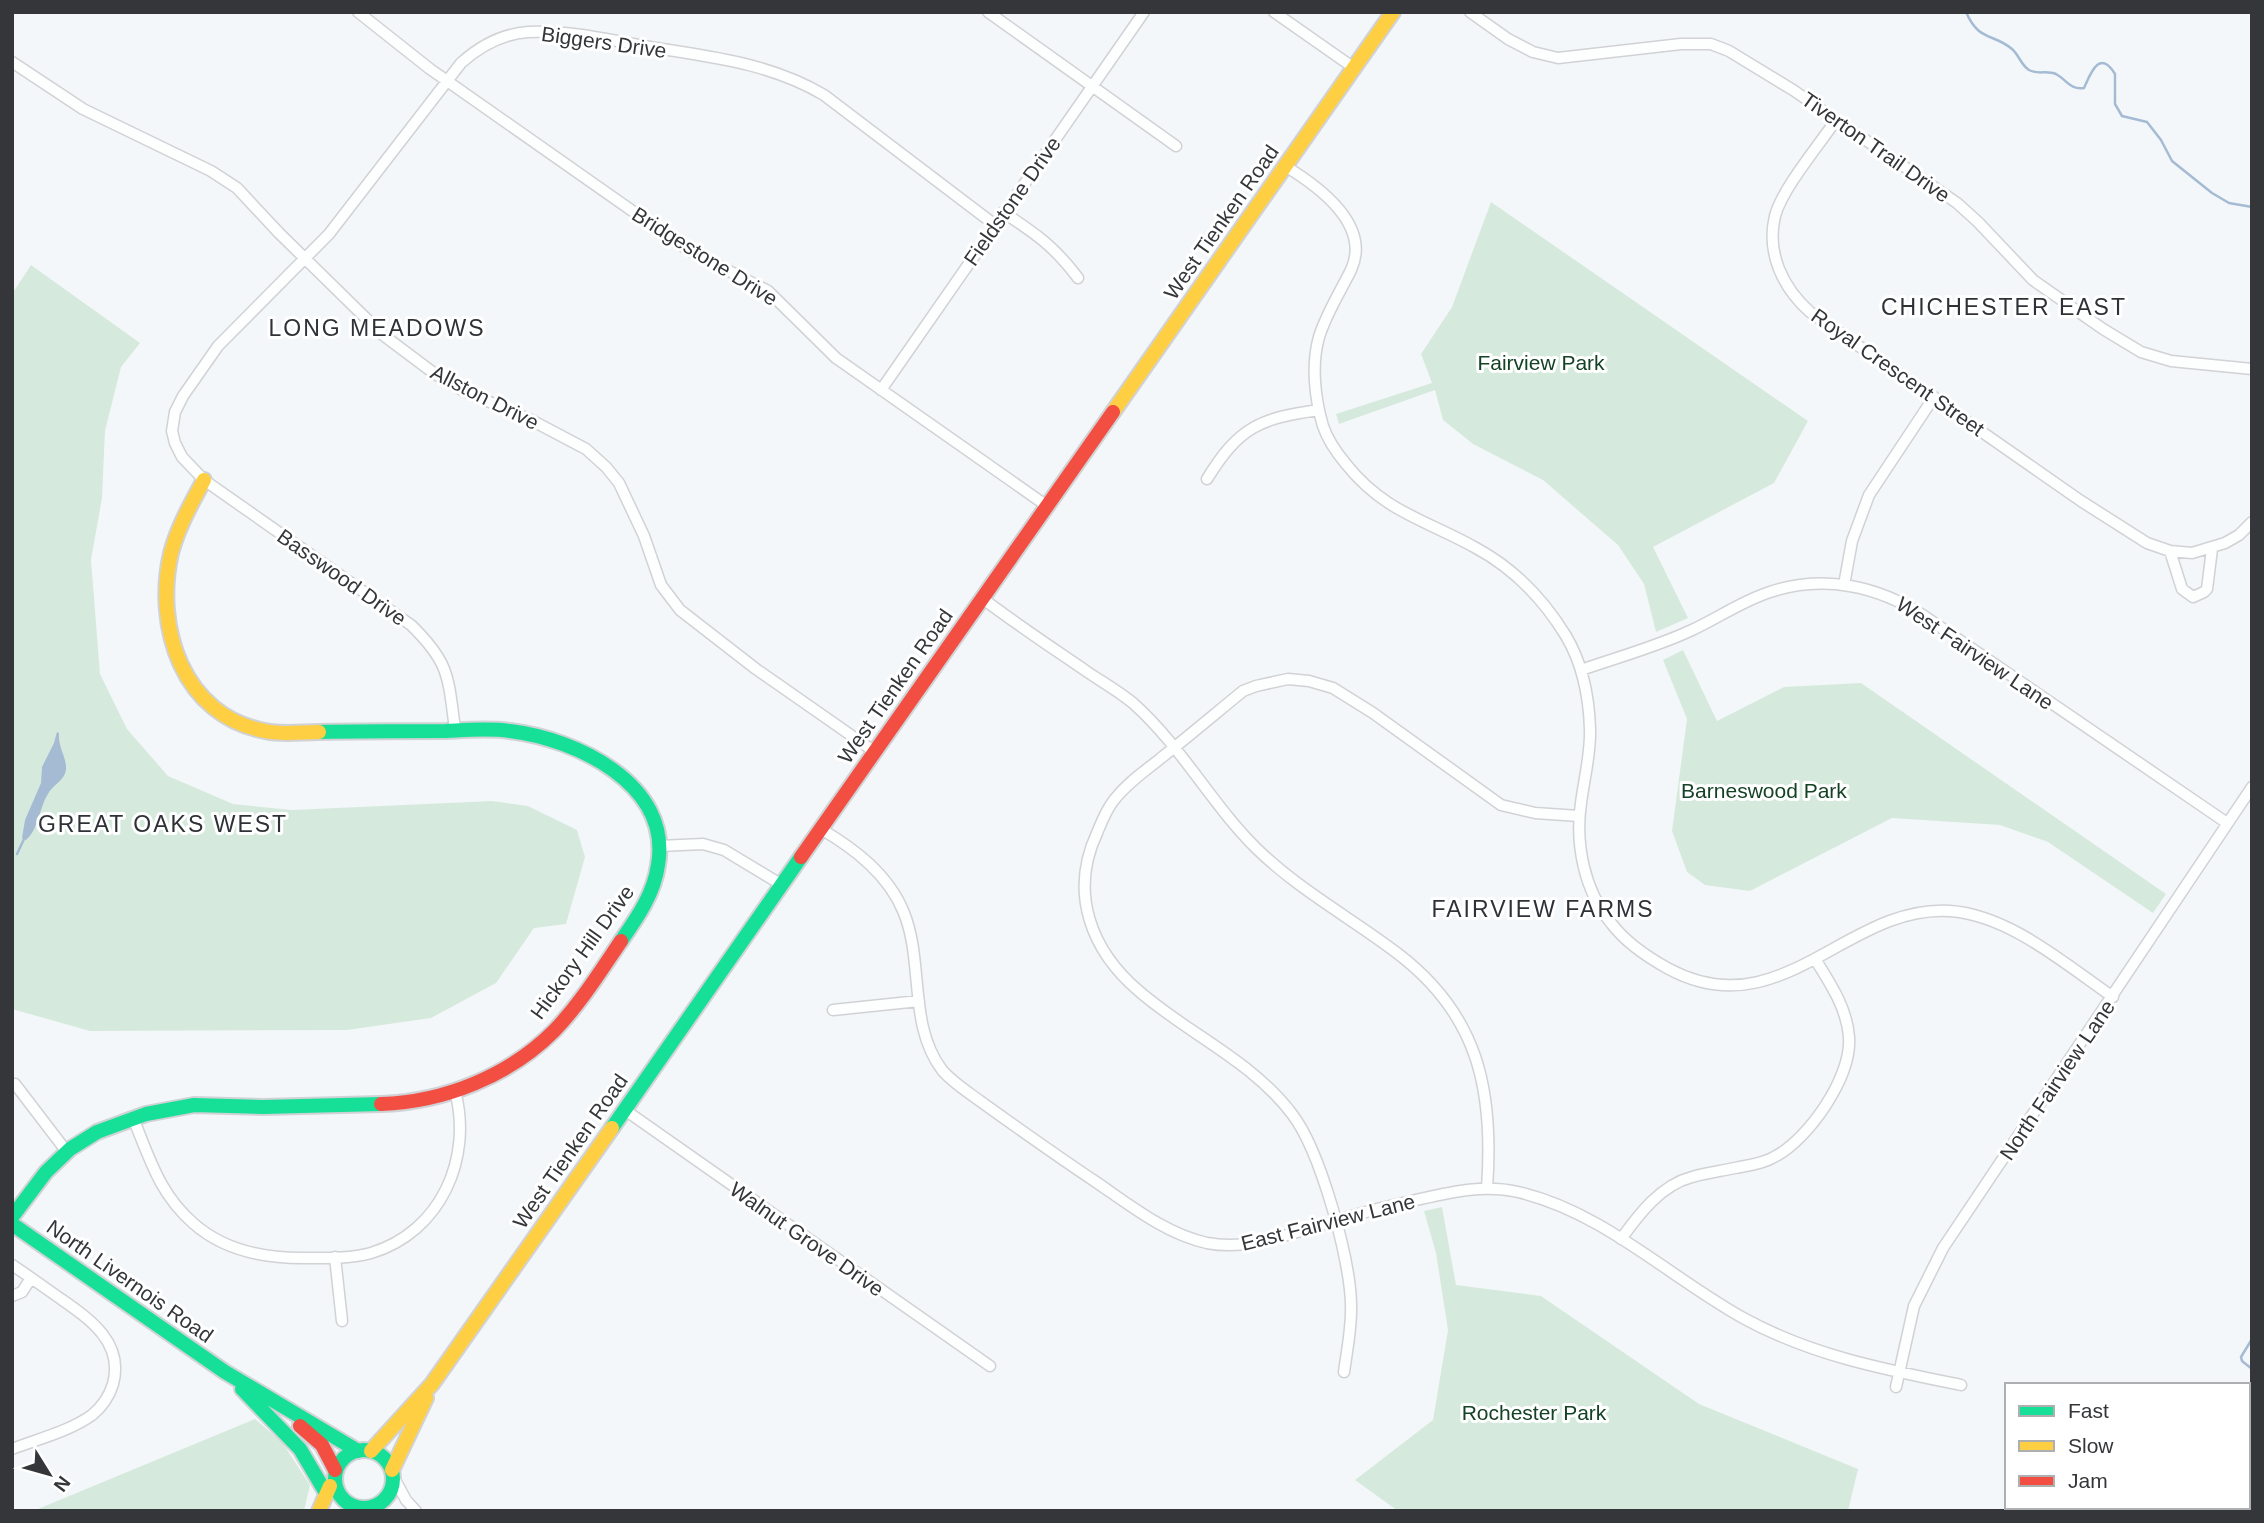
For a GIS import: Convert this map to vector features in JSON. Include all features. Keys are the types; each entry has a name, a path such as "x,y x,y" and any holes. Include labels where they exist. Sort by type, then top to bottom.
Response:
{"street":[{"name":"Bridgestone Drive","path":"358,12 446,80 688,250 768,291 836,358 1047,506"},
{"path":"988,12 1176,146"},
{"name":"Fieldstone Drive","path":"881,390 1144,12"},
{"path":"1274,12 1354,68"},
{"name":"West Tienken Road","path":"365,1451 432,1384 1393,12"},
{"name":"Tiverton Trail Drive","path":"1470,12 1508,39 1533,52 1558,58 1681,44 1711,44 1729,51 1761,69 1957,203 2033,280 2117,338 2141,352 2171,361 2252,369"},
{"name":"Biggers Drive","path":"182,457 172,431 175,412 218,346 329,234 461,63 489,42 505,36 526,32 573,33 766,68 824,95 995,225"},
{"name":"Allston Drive","path":"12,62 83,109 211,171 237,188 383,335 435,374 474,396 558,433 596,458 619,483 644,536 661,585 680,610 756,669 875,752"},
{"name":"Royal Crescent Street","path":"1836,120 1788,191 1776,214 1773,239 1779,267 1795,299 2081,501 2147,543 2170,551 2192,553 2212,549 2239,535 2252,522"},
{"path":"1285,166 1331,199 1348,223 1354,237 1356,254 1319,337 1315,379 1319,410 1328,440 1358,479 1380,500 1478,549 1517,577 1541,600 1577,655 1590,731 1578,830 1582,856 1595,897 1617,930 1634,947 1660,964 1697,980 1743,985 1784,974 1896,918 1915,912 1966,913 1988,918 2018,933 2113,997"},
{"path":"1003,212 1061,255 1078,278"},
{"path":"1844,585 1852,541 1869,495 1934,397"},
{"path":"1206,479 1221,455 1248,429 1276,417 1319,410"},
{"name":"Basswood Drive","path":"182,457 204,480 411,625 429,643 444,664 455,729"},
{"name":"Hickory Hill Drive","path":"12,1217 27,1193 67,1152 106,1129 133,1118 193,1105 263,1107 400,1103 455,1091 508,1066 529,1053 557,1028 609,958 650,897 660,860 649,809 635,788 603,763 565,743 541,735 507,730 268,732 244,727 200,697 185,676 176,651 166,591 175,539 204,480"},
{"path":"2170,551 2182,589 2193,597 2207,589 2212,549"},
{"name":"West Fairview Lane","path":"1581,670 1660,644 1770,592 1821,583 1875,591 1901,601 2227,823"},
{"path":"982,598 1133,703 1175,747 1239,830 1258,849 1295,882 1398,954 1421,973 1448,1003 1479,1063 1485,1090 1489,1122 1487,1188"},
{"path":"1344,1372 1351,1306 1346,1264 1308,1139 1293,1114 1273,1092 1242,1064 1140,992 1103,953 1092,932 1085,896 1089,849 1104,815 1130,782 1243,691 1256,685 1288,679 1309,681 1333,688 1373,713 1501,805 1535,813 1579,816"},
{"name":"North Fairview Lane","path":"1896,1388 1914,1306 1943,1248 2252,787"},
{"name":"East Fairview Lane","path":"821,829 870,864 885,880 904,911 912,940 924,1034 943,1070 958,1085 1144,1215 1182,1236 1225,1246 1252,1244 1376,1208 1455,1191 1487,1188 1516,1191 1551,1202 1589,1219 1717,1303 1779,1337 1819,1352 1961,1385"},
{"path":"659,846 703,844 724,850 782,885"},
{"path":"1621,1239 1658,1196 1672,1186 1691,1177 1773,1158 1794,1144 1818,1115 1839,1081 1848,1057 1849,1037 1836,993 1815,959"},
{"path":"833,1010 919,1001"},
{"path":"15,1084 67,1152"},
{"path":"133,1118 167,1196 195,1226 221,1243 267,1256 335,1257 372,1253 394,1242 414,1230 442,1198 448,1189 459,1156 461,1132 455,1091"},
{"name":"Walnut Grove Drive","path":"625,1110 990,1366"},
{"name":"North Livernois Road","path":"12,1224 225,1372 365,1451"},
{"path":"335,1257 342,1321"},
{"path":"12,1265 91,1320 106,1336 113,1351 115,1365 110,1392 94,1413 84,1420 12,1449"},
{"path":"12,1296 22,1292 31,1278"},
{"name":"North Livernois Road","path":"225,1372 258,1405 313,1434 331,1455 331,1482"},
{"name":"West Tienken Road","path":"393,1474 432,1384"},
{"path":"258,1405 284,1429 341,1497 359,1510 384,1501 392,1490 393,1474"},
{"path":"319,1511 345,1458 365,1451 386,1459 406,1500 416,1511"}],"green space":[{"name":"Fairview Park","path":"1491,202 1808,421 1774,483 1653,547 1688,618 1656,632 1644,584 1618,545 1543,480 1473,444 1443,420 1435,390 1339,424 1336,414 1432,383 1421,354 1452,307"},
{"path":"31,265 140,343 121,367 105,431 102,498 91,560 100,674 127,729 168,776 233,804 292,810 492,801 528,806 577,830 585,857 566,924 534,928 496,983 431,1018 347,1030 90,1031 12,1009 12,294"},
{"name":"Barneswood Park","path":"1683,650 1717,721 1784,687 1861,683 2166,894 2153,913 2048,842 2000,825 1892,818 1750,891 1705,885 1687,872 1672,831 1687,719 1663,660"},
{"name":"Rochester Park","path":"1442,1207 1456,1285 1541,1296 1699,1404 1858,1469 1848,1511 1398,1511 1355,1480 1433,1420 1448,1330 1436,1253 1424,1211"},
{"path":"255,1419 282,1442 310,1485 304,1511 33,1511"}],"water":[{"path":"57,732 66,771 48,794 34,830 26,840 22,838 25,820 41,783 42,767"}],"waterway":[{"path":"1966,12 1981,33 2012,49 2029,70 2053,73 2072,86 2084,88 2096,66 2104,63 2115,74 2115,104 2122,116 2147,122 2172,161 2212,193 2229,203 2252,207"},
{"path":"17,854 24,839"},
{"path":"2252,1339 2241,1357 2252,1369"},
{"path":"2250,1396 2252,1391"}],"traffic: fast":[{"path":"319,732 486,729 510,731 563,744 614,771 635,789 650,811 658,836 658,865 653,886 621,941"},
{"path":"612,1128 801,857"},
{"path":"12,1217 46,1172 70,1149 97,1132 146,1114 194,1105 263,1107 381,1104"},
{"path":"12,1224 225,1372 358,1451"},
{"path":"242,1389 300,1449 326,1493"},
{"path":"358,1450 370,1450 385,1458 393,1473 393,1479 393,1485 385,1500 370,1508 358,1508 343,1500 335,1485 335,1473 343,1458 358,1450"}],"traffic: slow":[{"path":"1113,412 1393,12"},
{"path":"204,480 177,534 167,582 167,610 172,638 181,664 195,688 213,707 237,722 272,732 319,732"},
{"path":"371,1451 432,1384 612,1128"},
{"path":"392,1470 426,1398"},
{"path":"319,1511 330,1486"}],"traffic: jam":[{"path":"801,857 1113,412"},
{"path":"381,1104 452,1092 474,1084 517,1061 563,1021 621,941"},
{"path":"300,1426 322,1445 335,1470"}],"district":[{"name":"CHICHESTER EAST","path":"2004,307"},
{"name":"LONG MEADOWS","path":"377,328"},
{"name":"GREAT OAKS WEST","path":"163,824"},
{"name":"FAIRVIEW FARMS","path":"1543,909"}]}
